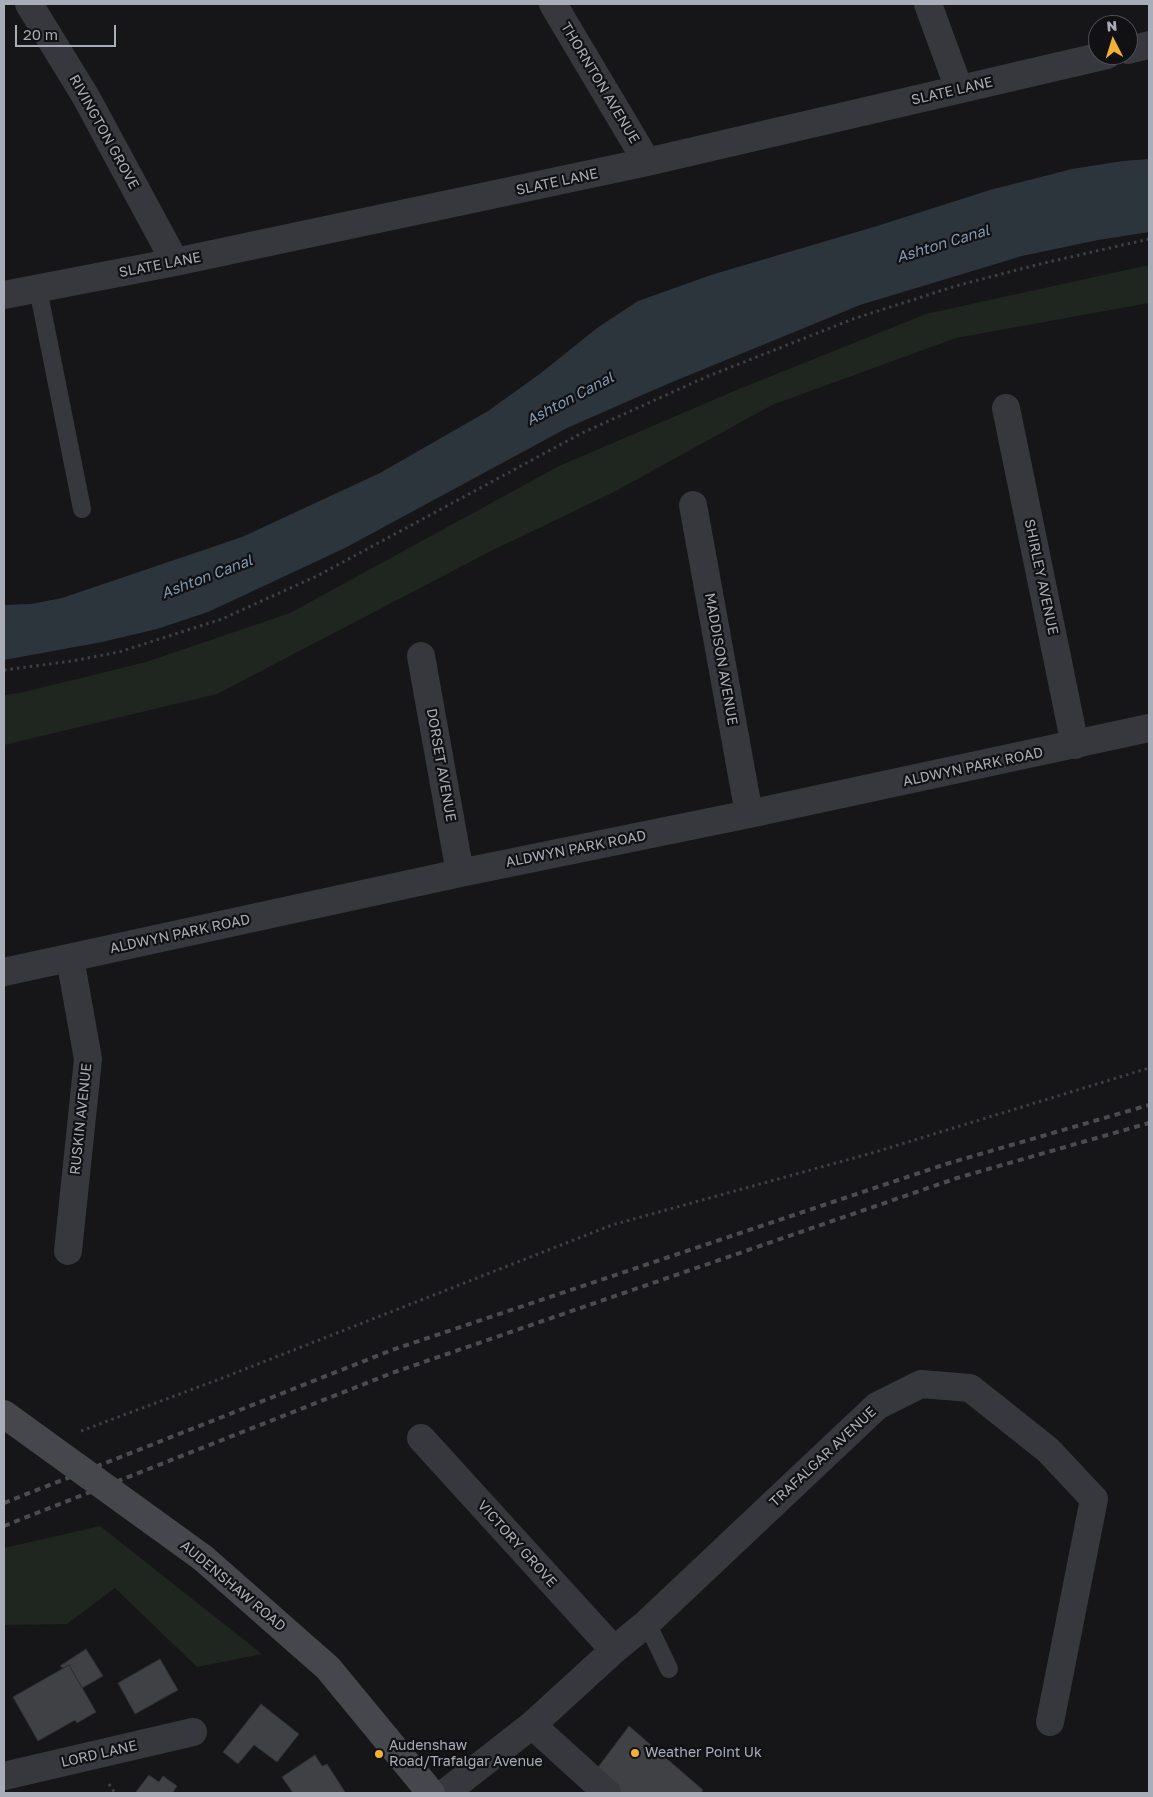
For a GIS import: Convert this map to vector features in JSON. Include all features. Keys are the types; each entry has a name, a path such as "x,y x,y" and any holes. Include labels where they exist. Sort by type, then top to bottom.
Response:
{"main road":[{"name":"AUDENSHAW ROAD","path":"4,1414 203,1558 328,1668 431,1793"}],"street":[{"name":"RIVINGTON GROVE","path":"29,4 86,97 175,262"},
{"name":"THORNTON AVENUE","path":"553,4 647,162"},
{"path":"928,4 959,89"},
{"name":"SLATE LANE","path":"4,296 175,262 647,162 1088,59"},
{"name":"SHIRLEY AVENUE","path":"1006,408 1075,745"},
{"name":"MADDISON AVENUE","path":"693,505 749,814"},
{"name":"DORSET AVENUE","path":"421,656 460,873"},
{"name":"ALDWYN PARK ROAD","path":"4,972 460,873 749,814 1149,728"},
{"name":"RUSKIN AVENUE","path":"68,1251 88,1059 70,958"},
{"name":"TRAFALGAR AVENUE","path":"445,1793 532,1725 614,1650 647,1623 877,1406 921,1384 970,1388 1048,1450 1094,1499 1050,1722"},
{"name":"VICTORY GROVE","path":"421,1438 614,1650"},
{"path":"532,1725 607,1793"},
{"name":"LORD LANE","path":"4,1776 193,1732"}],"lane":[{"path":"38,289 82,509"},
{"path":"647,1623 670,1669"}],"path":[{"path":"4,670 72,661 119,652 222,619 319,575 582,433 706,377 853,320 959,285 1149,239"},
{"path":"78,1432 225,1377 612,1226 872,1153 1149,1068"}],"shaded area":[{"path":"1149,265 1149,303 956,338 772,405 614,492 489,552 217,694 4,745 4,695 20,693 146,662 290,613 559,466 739,389 926,314"},
{"path":"100,1526 262,1654 197,1667 115,1588 67,1624 4,1625 4,1548"}],"water":[{"name":"Ashton Canal","path":"1149,159 1149,232 1098,240 1022,256 860,305 665,385 567,428 345,548 208,612 157,629 102,642 4,660 4,605 31,604 62,598 242,537 380,473 488,411 541,373 597,328 638,301 711,275 877,226 990,190 1072,169"}],"building":[{"path":"86,1649 103,1676 82,1688 69,1665 63,1668 60,1666"},
{"path":"160,1659 178,1690 135,1714 118,1683"},
{"path":"69,1665 96,1712 77,1723 75,1720 38,1741 13,1697"},
{"path":"261,1704 299,1734 277,1762 254,1745 238,1764 223,1752"},
{"name":"Weather Point Uk","path":"629,1726 703,1790 701,1793 614,1793 593,1774"},
{"path":"315,1755 322,1766 327,1764 345,1792 293,1793 282,1777"},
{"path":"149,1775 159,1782 163,1776 177,1786 173,1792 175,1793 135,1793"}],"railway":[{"path":"4,1503 392,1350 946,1164 1149,1105"},
{"path":"4,1526 392,1373 957,1178 1149,1123"}],"place":[{"name":"Weather Point Uk","path":"635,1753"},
{"name":"Audenshaw Road/Trafalgar Avenue","path":"379,1754"}]}
